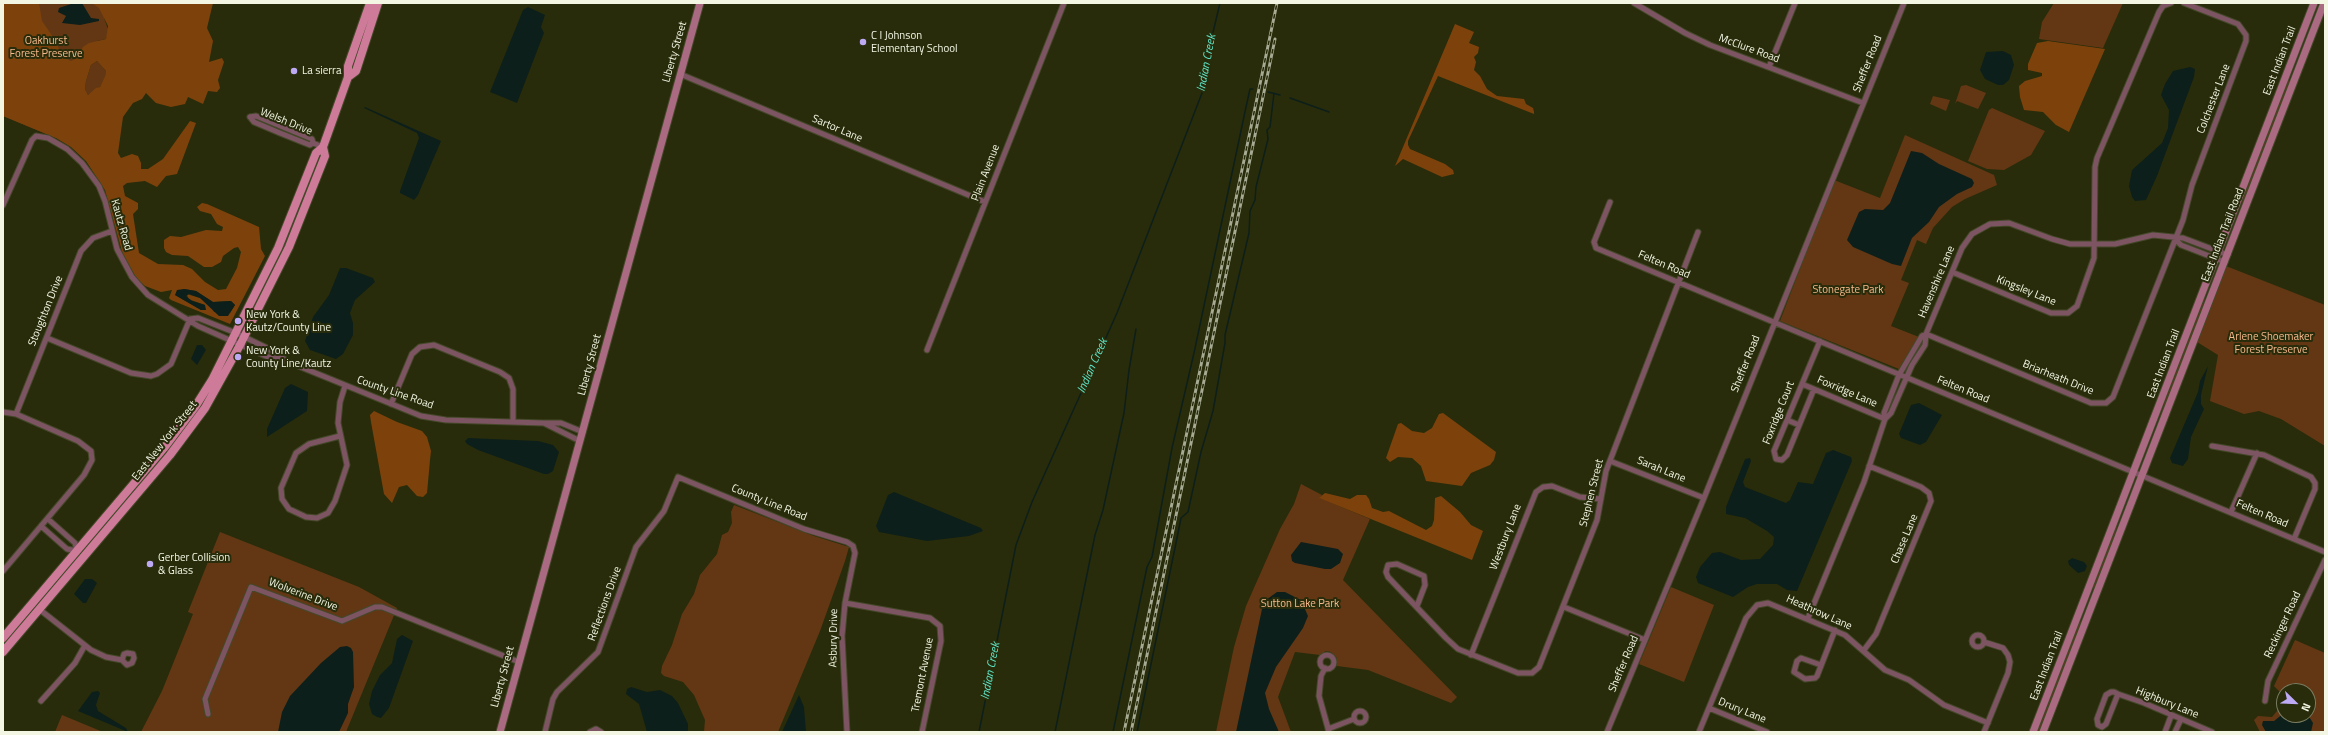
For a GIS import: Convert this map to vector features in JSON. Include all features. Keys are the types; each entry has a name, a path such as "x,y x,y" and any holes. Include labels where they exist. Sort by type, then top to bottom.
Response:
{"main road":[{"name":"East New York Street","path":"3,638 182,425 208,386 278,248 316,153 323,147 348,77 348,66 370,3"},
{"name":"East New York Street","path":"348,77 356,71 378,3"},
{"name":"Liberty Street","path":"500,732 700,3"},
{"name":"East Indian Trail","path":"2033,732 2314,3"},
{"name":"East Indian Trail Road","path":"2143,475 2324,3"},
{"path":"2288,70 2297,73"},
{"name":"East New York Street","path":"3,652 188,433 212,397 242,341 304,212 325,156 323,147"},
{"name":"East Indian Trail","path":"2043,732 2143,475"}],"street":[{"name":"Plain Avenue","path":"927,350 1064,3"},
{"name":"McClure Road","path":"1634,3 1698,40 1862,103"},
{"path":"1769,67 1795,3"},
{"name":"Sheffer Road","path":"1607,732 1704,498 1862,103 1904,3"},
{"path":"2095,245 2095,167 2097,158 2159,12 2171,3"},
{"name":"Colchester Lane","path":"2175,239 2183,220 2192,185 2246,41 2246,35 2238,24 2184,3"},
{"name":"Sartor Lane","path":"680,74 985,202"},
{"name":"Welsh Drive","path":"313,143 312,139 256,116 250,117 254,122 260,125 310,145 313,143 323,147"},
{"name":"Kautz Road","path":"3,205 32,140 36,136 48,138 67,149 91,173 105,201 112,231 122,262 140,287 155,300 190,319 198,326 234,337 242,341"},
{"name":"Felten Road","path":"1610,202 1594,246 1906,378 2143,475 2325,552"},
{"name":"Havenshire Lane","path":"1808,618 1869,466 1885,419 1891,413 1914,360 1925,345 1926,334 1966,241 1976,231 1990,224 2009,223 2061,242 2095,245 2121,243 2153,236 2175,239 2183,238 2226,258"},
{"name":"Stoughton Drive","path":"16,414 81,251 92,238 112,231"},
{"name":"Stephen Street","path":"1417,606 1425,585 1424,576 1397,564 1388,565 1386,572 1388,577 1454,646 1471,655 1518,673 1532,673 1542,662 1597,520 1602,484 1610,461 1698,232"},
{"name":"Briarheath Drive","path":"1926,334 2091,403 2106,403 2114,397 2117,391 2175,239"},
{"name":"Kingsley Lane","path":"1952,272 2051,313 2068,313 2077,306 2093,265 2095,245"},
{"name":"Kautz Road","path":"190,319 198,318 242,341"},
{"path":"47,338 131,374 151,376 165,370 171,364 190,319"},
{"name":"Havenshire Lane","path":"1885,419 1884,413 1899,375 1922,336 1926,334"},
{"name":"County Line Road","path":"242,341 268,357 291,363 420,416 446,420 560,423 583,432"},
{"name":"County Line Road","path":"242,341 268,348 291,363"},
{"name":"Foxridge Court","path":"1814,389 1785,458 1776,459 1774,451 1820,341"},
{"path":"391,404 412,354 420,347 434,345 500,372 509,378 513,389 513,422"},
{"name":"Foxridge Lane","path":"1802,384 1885,419"},
{"path":"340,436 309,444 296,453 281,488 282,499 289,509 312,518 323,516 331,509 344,478 347,465 340,436 338,414 345,386"},
{"path":"3,412 16,414 78,441 90,451 92,460 88,471 3,572"},
{"path":"1787,420 1799,425"},
{"name":"County Line Road","path":"544,423 580,441"},
{"path":"2212,446 2257,453 2303,472 2314,480 2313,494 2294,539"},
{"path":"2232,512 2257,453"},
{"name":"Sarah Lane","path":"1610,461 1704,498"},
{"name":"Chase Lane","path":"1864,650 1876,634 1931,501 1926,489 1869,466"},
{"name":"County Line Road","path":"678,477 804,529 847,542 853,546"},
{"name":"Reflections Drive","path":"545,732 553,699 557,692 598,652 636,547 664,510 678,477"},
{"name":"Westbury Lane","path":"1471,655 1536,492 1543,487 1552,486 1580,497 1601,499"},
{"path":"48,519 75,543 77,551"},
{"path":"41,526 67,549 77,551 84,557"},
{"name":"Asbury Drive","path":"847,732 842,642 845,603 854,553 853,546"},
{"name":"Reckinger Road","path":"2265,701 2268,681 2325,560"},
{"name":"Wolverine Drive","path":"208,714 205,699 251,587 342,621 375,607 382,607 519,662"},
{"name":"Tremont Avenue","path":"845,603 930,618 940,626 941,641 922,732"},
{"name":"Heathrow Lane","path":"1699,732 1746,618 1753,608 1768,603 1836,630 1850,638 1881,667 1909,680 1941,703 1988,723"},
{"path":"1564,608 1645,640"},
{"path":"39,609 84,647 106,658 122,660"},
{"path":"1821,665 1801,658 1797,661 1794,672 1805,679 1813,679 1821,665 1836,630"},
{"path":"1984,642 2003,648 2008,655 2010,662 2008,673 1984,732"},
{"path":"41,701 75,663 84,647"},
{"path":"1325,668 1321,676 1319,696 1329,730 1354,719"},
{"path":"2116,693 2106,724 2102,727 2098,725 2097,719 2106,695 2116,693"},
{"name":"Highbury Lane","path":"2116,693 2212,732"},
{"name":"Drury Lane","path":"1708,708 1767,732"},
{"path":"2165,732 2171,716"},
{"path":"2176,732 2181,720"},
{"path":"590,732 596,729 601,732"}],"green space":[{"name":"Oakhurst Forest Preserve","path":"3,3 111,3 104,18 109,32 106,39 97,41 56,138 3,116"},
{"path":"3,3 39,3 42,21 55,40 63,57 71,61 77,58 83,47 89,43 106,39 108,26 99,8 92,3 213,3 207,28 213,41 209,62 222,58 224,62 218,80 220,88 217,92 208,91 203,104 188,97 185,104 171,107 156,103 146,93 142,99 133,103 123,117 118,153 121,158 132,154 138,156 141,163 141,169 148,169 163,159 190,121 196,123 177,174 166,176 157,187 145,181 127,183 123,186 125,196 138,203 138,209 133,214 139,253 158,264 183,265 192,269 205,282 218,290 226,289 237,268 241,252 238,247 234,248 223,256 221,262 212,267 204,267 188,256 172,255 166,252 164,248 164,240 170,236 181,237 206,230 222,231 223,227 217,224 211,214 200,211 197,207 202,203 259,227 261,249 265,256 230,324 171,300 169,298 172,290 161,292 145,286 137,279 123,255 105,190 86,161 71,147 56,138 3,116","holes":["97,61 106,71 106,74 100,87 96,88 88,95 85,89 86,81 91,65","184,289 196,291 213,302 231,301 235,305 230,313 214,312 211,306 200,298 187,294 188,299 205,305 201,310 175,295"]},
{"path":"2054,3 2123,3 2103,48 2039,39 2042,22"},
{"path":"1455,24 1474,32 1469,43 1479,47 1478,53 1474,57 1476,62 1474,70 1480,76 1487,89 1497,96 1524,99 1526,104 1533,108 1534,114 1438,76 1408,141 1408,145 1410,149 1445,164 1453,170 1454,174 1442,177 1403,159 1395,166"},
{"path":"2048,41 2105,49 2069,132 2056,125 2043,112 2024,110 2020,97 2019,86 2025,81 2042,76 2042,73 2028,70 2028,64 2037,43"},
{"path":"97,61 106,71 106,75 100,87 88,95 85,89 86,81 91,65"},
{"path":"2288,80 2290,81 2238,220 2246,187"},
{"path":"1966,85 1986,93 1978,109 1957,101 1955,104 1961,86"},
{"path":"1933,96 1950,100 1946,111 1930,104"},
{"path":"1992,108 2045,131 2031,155 2004,170 1987,169 1968,161 1989,110"},
{"name":"Stonegate Park","path":"1905,135 1994,175 1997,185 1965,199 1952,207 1933,228 1926,244 1917,240 1901,280 1909,283 1891,326 1919,337 1899,369 1780,321 1834,180 1880,198"},
{"name":"Arlene Shoemaker Forest Preserve","path":"2226,266 2325,305 2325,446 2281,419 2259,411 2244,414 2210,401 2218,355 2197,342"},
{"path":"2207,291 2197,326 2155,433 2165,401"},
{"path":"374,411 397,422 422,431 427,437 431,451 427,493 423,497 417,496 407,485 399,487 392,503 384,494 370,415"},
{"path":"1443,413 1496,452 1494,460 1490,465 1471,473 1462,486 1426,481 1421,466 1412,458 1398,457 1390,462 1386,458 1398,424 1401,423 1412,431 1424,433 1432,428 1439,414"},
{"name":"Sutton Lake Park","path":"1301,484 1322,495 1320,498 1370,519 1343,580 1457,697 1451,703 1368,670 1337,666 1337,658 1331,652 1326,651 1320,655 1295,652 1278,697 1291,732 1216,732 1234,647 1246,606 1280,529 1294,504"},
{"path":"1325,493 1350,499 1357,495 1366,495 1372,508 1383,512 1389,511 1426,530 1432,526 1434,520 1435,498 1441,496 1460,512 1471,525 1483,531 1472,560 1319,498"},
{"path":"734,505 814,536 849,547 820,631 778,732 704,732 705,720 694,695 683,682 664,676 661,673 662,666 672,645 682,614 694,594 700,575 717,554 722,535 728,532 732,523 731,512"},
{"path":"2120,515 2112,546 2095,589 2092,588"},
{"path":"220,532 359,587 397,608 346,732 141,732 162,691 193,614 188,612"},
{"path":"1671,587 1714,605 1684,682 1639,664"},
{"path":"2079,621 2082,623 2040,732 2036,732"},
{"path":"2295,640 2325,653 2325,732 2260,732 2254,720 2258,716 2272,717 2276,712 2276,723 2316,723 2316,683 2276,683 2276,688 2274,686"},
{"path":"62,715 103,732 55,732"}],"water":[{"path":"74,3 82,3 91,18 99,19 99,21 80,25 62,23 66,16 58,12 59,8"},
{"path":"528,7 545,15 541,27 544,33 517,103 490,92 523,10"},
{"path":"2003,51 2011,55 2014,65 2009,80 2003,85 1998,85 1985,79 1980,70 1986,52"},
{"path":"2190,67 2195,69 2194,77 2157,176 2146,200 2135,201 2132,197 2129,186 2132,170 2162,143 2168,128 2169,110 2161,95 2165,84 2173,71"},
{"path":"365,107 441,141 418,195 414,200 400,193 400,191 419,138 417,133 364,108"},
{"path":"1911,151 1922,153 1939,164 1972,179 1974,183 1972,187 1957,194 1939,207 1929,222 1912,238 1901,266 1892,264 1853,247 1847,240 1859,212 1865,209 1883,210 1890,203"},
{"path":"340,268 346,268 373,278 375,282 355,300 350,313 353,323 353,335 343,354 336,359 310,350 305,341 313,317 329,295"},
{"path":"184,289 196,291 213,302 231,301 235,305 228,316 219,316 200,298 189,294 186,296 192,301 205,305 206,310 201,310 175,295 177,290"},
{"path":"197,345 202,345 206,350 197,365 191,359"},
{"path":"2208,366 2201,395 2201,404 2204,409 2191,437 2188,459 2183,466 2172,463 2170,458 2198,392 2200,381"},
{"path":"291,384 308,392 307,411 267,437 267,429 285,388"},
{"path":"1919,403 1942,415 1926,442 1920,445 1901,438 1899,434 1911,405"},
{"path":"468,438 538,441 553,445 559,452 553,471 548,474 544,474 478,450 467,444 465,441"},
{"path":"1833,450 1851,457 1852,461 1797,591 1787,590 1777,584 1757,584 1748,587 1733,597 1698,583 1696,577 1700,567 1712,553 1720,552 1741,560 1760,559 1773,545 1774,537 1767,531 1745,518 1726,514 1726,507 1745,459 1750,458 1751,461 1743,482 1745,487 1786,503 1790,500 1798,482 1813,484 1826,453"},
{"path":"894,492 981,528 983,531 969,536 927,541 879,532 876,526 888,495"},
{"path":"1301,542 1338,549 1343,554 1340,563 1331,569 1325,569 1295,563 1292,561 1291,555"},
{"path":"2072,558 2084,562 2087,566 2085,571 2078,573 2069,565 2068,561"},
{"path":"85,579 92,579 97,583 86,603 83,603 74,594"},
{"path":"1277,592 1285,592 1301,600 1308,616 1303,628 1276,667 1265,693 1269,709 1279,732 1236,732 1262,609 1266,600"},
{"path":"402,635 413,641 389,708 381,718 377,717 372,714 369,704 372,691 380,675 392,663 397,639"},
{"path":"347,646 351,648 353,652 354,687 348,704 348,713 339,732 278,732 282,712 290,696 321,663 340,647"},
{"path":"631,687 647,692 660,690 672,696 678,703 688,724 688,732 647,732 639,704 626,694 627,689"},
{"path":"98,691 100,693 96,705 98,711 126,728 128,732 78,711 92,692"},
{"path":"799,695 804,707 806,732 782,732"},
{"path":"2276,719 2276,723 2313,723 2311,732 2266,732 2262,725 2263,721 2274,721"}],"waterway":[{"name":"Indian Creek","path":"979,732 1016,545 1032,502 1117,313 1202,93 1204,70 1220,3"},
{"name":"Indian Creek","path":"1204,70 1209,73"},
{"path":"1113,732 1147,567 1152,557 1172,448 1194,353 1246,107 1250,89 1253,89"},
{"path":"1268,92 1280,95"},
{"path":"1137,732 1181,518 1188,512 1201,452 1213,411 1225,343 1225,335 1249,233 1250,211 1255,200 1256,187 1268,139 1267,130 1270,127 1274,93"},
{"path":"1290,98 1329,112"},
{"path":"1055,732 1095,535 1103,510 1124,413 1136,329"}],"railway":[{"path":"1124,732 1277,3"},
{"path":"1131,732 1275,39"}],"place":[{"name":"C I Johnson Elementary School","path":"863,42"},
{"name":"La sierra","path":"294,71"},
{"name":"New York & Kautz/County Line","path":"238,321"},
{"name":"New York & County Line/Kautz","path":"238,357"},
{"name":"Gerber Collision & Glass","path":"150,564"}]}
